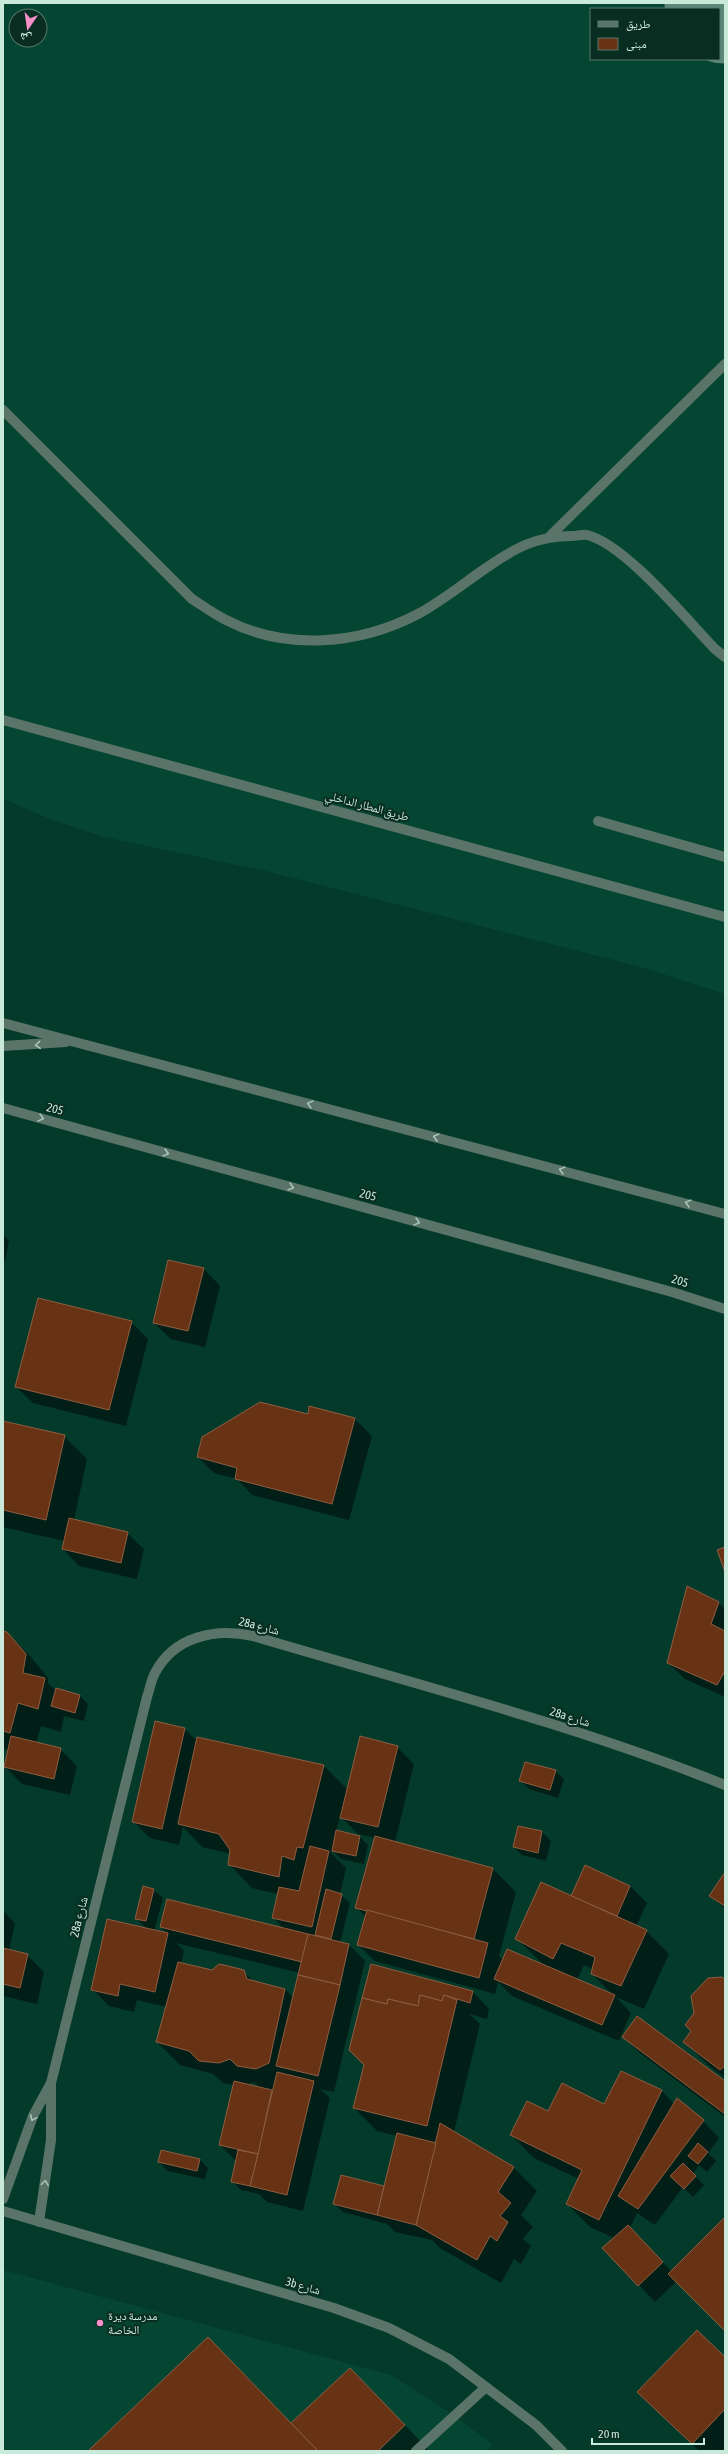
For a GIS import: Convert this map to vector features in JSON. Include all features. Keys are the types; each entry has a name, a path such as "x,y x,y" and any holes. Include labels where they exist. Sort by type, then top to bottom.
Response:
{"street":[{"path":"550,536 725,364"},
{"path":"3,410 192,599 226,620 264,634 303,641 344,640 382,630 419,613 512,550 550,536 587,535 614,549 643,573 715,649 725,656"},
{"name":"طريق المطار الداخلي","path":"3,720 725,917"},
{"path":"598,821 725,857"},
{"path":"3,1023 725,1214"},
{"path":"3,1046 72,1041"},
{"name":"205","path":"3,1108 672,1292 725,1310"},
{"name":"28a شارع","path":"39,2222 51,2140 51,2083 147,1697 155,1673 171,1652 192,1639 212,1632 234,1632 253,1636 599,1739 662,1760 725,1785"},
{"name":"28a شارع","path":"3,2199 33,2116 51,2083"},
{"name":"3b شارع","path":"3,2211 334,2308 389,2328 449,2359 536,2424 562,2451"},
{"path":"416,2451 486,2387"}],"shaded area":[{"path":"3,3 725,3 725,994 641,967 266,871 104,837 53,820 3,799"},
{"name":"مدرسة ديرة الخاصة","path":"3,2270 391,2375 455,2416 493,2445 487,2451 3,2451"}],"building":[{"path":"168,1260 204,1268 188,1331 153,1323"},
{"path":"38,1298 132,1321 109,1410 15,1387"},
{"path":"260,1402 308,1414 309,1406 355,1418 332,1504 235,1479 237,1468 197,1457 202,1437"},
{"path":"3,1421 65,1435 46,1520 3,1510"},
{"path":"69,1518 128,1532 121,1563 62,1549"},
{"path":"725,1547 725,1572 717,1550"},
{"path":"687,1586 719,1602 711,1624 725,1631 725,1671 717,1685 667,1663"},
{"path":"3,1631 7,1632 26,1654 23,1673 45,1678 38,1709 18,1703 10,1733 3,1731"},
{"path":"56,1688 80,1695 75,1713 51,1706"},
{"path":"155,1721 185,1728 162,1829 132,1822"},
{"path":"11,1736 61,1748 54,1779 4,1767"},
{"path":"360,1736 398,1746 378,1827 340,1818"},
{"path":"197,1737 324,1765 303,1848 297,1847 294,1860 282,1856 279,1877 228,1865 230,1850 219,1834 178,1824"},
{"path":"525,1762 556,1770 550,1790 519,1781"},
{"path":"518,1826 542,1831 538,1853 513,1847"},
{"path":"336,1830 360,1836 356,1856 332,1851"},
{"path":"375,1836 493,1868 474,1939 355,1908"},
{"path":"310,1846 329,1851 312,1927 272,1918 279,1887 299,1891"},
{"path":"585,1865 630,1886 617,1916 571,1896"},
{"path":"725,1872 725,1906 709,1896"},
{"path":"541,1882 647,1930 621,1986 591,1974 595,1957 561,1943 553,1959 515,1939"},
{"path":"143,1886 154,1889 146,1921 135,1919"},
{"path":"326,1889 342,1894 331,1939 315,1935"},
{"path":"167,1899 308,1934 302,1962 160,1927"},
{"path":"367,1910 488,1943 479,1978 357,1945"},
{"path":"107,1919 168,1933 155,1992 120,1984 118,1996 91,1990"},
{"path":"308,1934 349,1944 340,1985 298,1975"},
{"path":"3,1948 28,1954 20,1988 3,1984"},
{"path":"507,1949 615,1995 602,2025 494,1979"},
{"path":"178,1962 212,1970 219,1964 244,1970 247,1979 285,1989 269,2063 256,2069 237,2066 230,2059 219,2063 199,2061 189,2051 156,2042"},
{"path":"371,1964 473,1991 470,2003 444,1995 442,2001 420,1995 418,2006 388,1999 387,2004 362,1998"},
{"path":"298,1975 340,1985 318,2076 276,2066"},
{"path":"722,1977 725,1980 725,2066 720,2070 683,2042 691,2031 685,2025 694,2013 691,1996 708,1978"},
{"path":"420,1995 442,2001 444,1995 457,2000 427,2126 353,2108 364,2065 349,2050 362,1998 387,2004 388,1999 418,2006"},
{"path":"637,2016 725,2081 725,2114 622,2037"},
{"path":"621,2071 662,2090 599,2220 566,2204 582,2170 510,2135 527,2101 548,2111 562,2083 604,2104"},
{"path":"277,2072 314,2081 287,2195 250,2186"},
{"path":"234,2081 272,2090 258,2154 219,2145"},
{"path":"677,2098 704,2120 638,2209 618,2196"},
{"path":"440,2123 514,2167 498,2192 511,2203 500,2216 508,2222 497,2241 490,2236 477,2260 416,2225"},
{"path":"397,2133 436,2143 416,2225 377,2215"},
{"path":"698,2143 708,2152 698,2164 688,2156"},
{"path":"161,2150 200,2159 197,2171 158,2162"},
{"path":"238,2150 258,2154 250,2186 231,2182"},
{"path":"683,2163 696,2176 684,2189 670,2176"},
{"path":"341,2175 384,2186 377,2215 333,2204"},
{"path":"725,2217 725,2331 668,2274"},
{"path":"628,2225 663,2262 638,2286 602,2248"},
{"path":"697,2330 725,2357 725,2409 692,2444 637,2392"},
{"path":"208,2337 318,2451 88,2451"},
{"path":"350,2368 405,2425 378,2451 318,2451 291,2423"}],"taxiway":[{"path":"715,3 725,13"}],"place":[{"name":"مدرسة ديرة الخاصة","path":"100,2323"}]}
